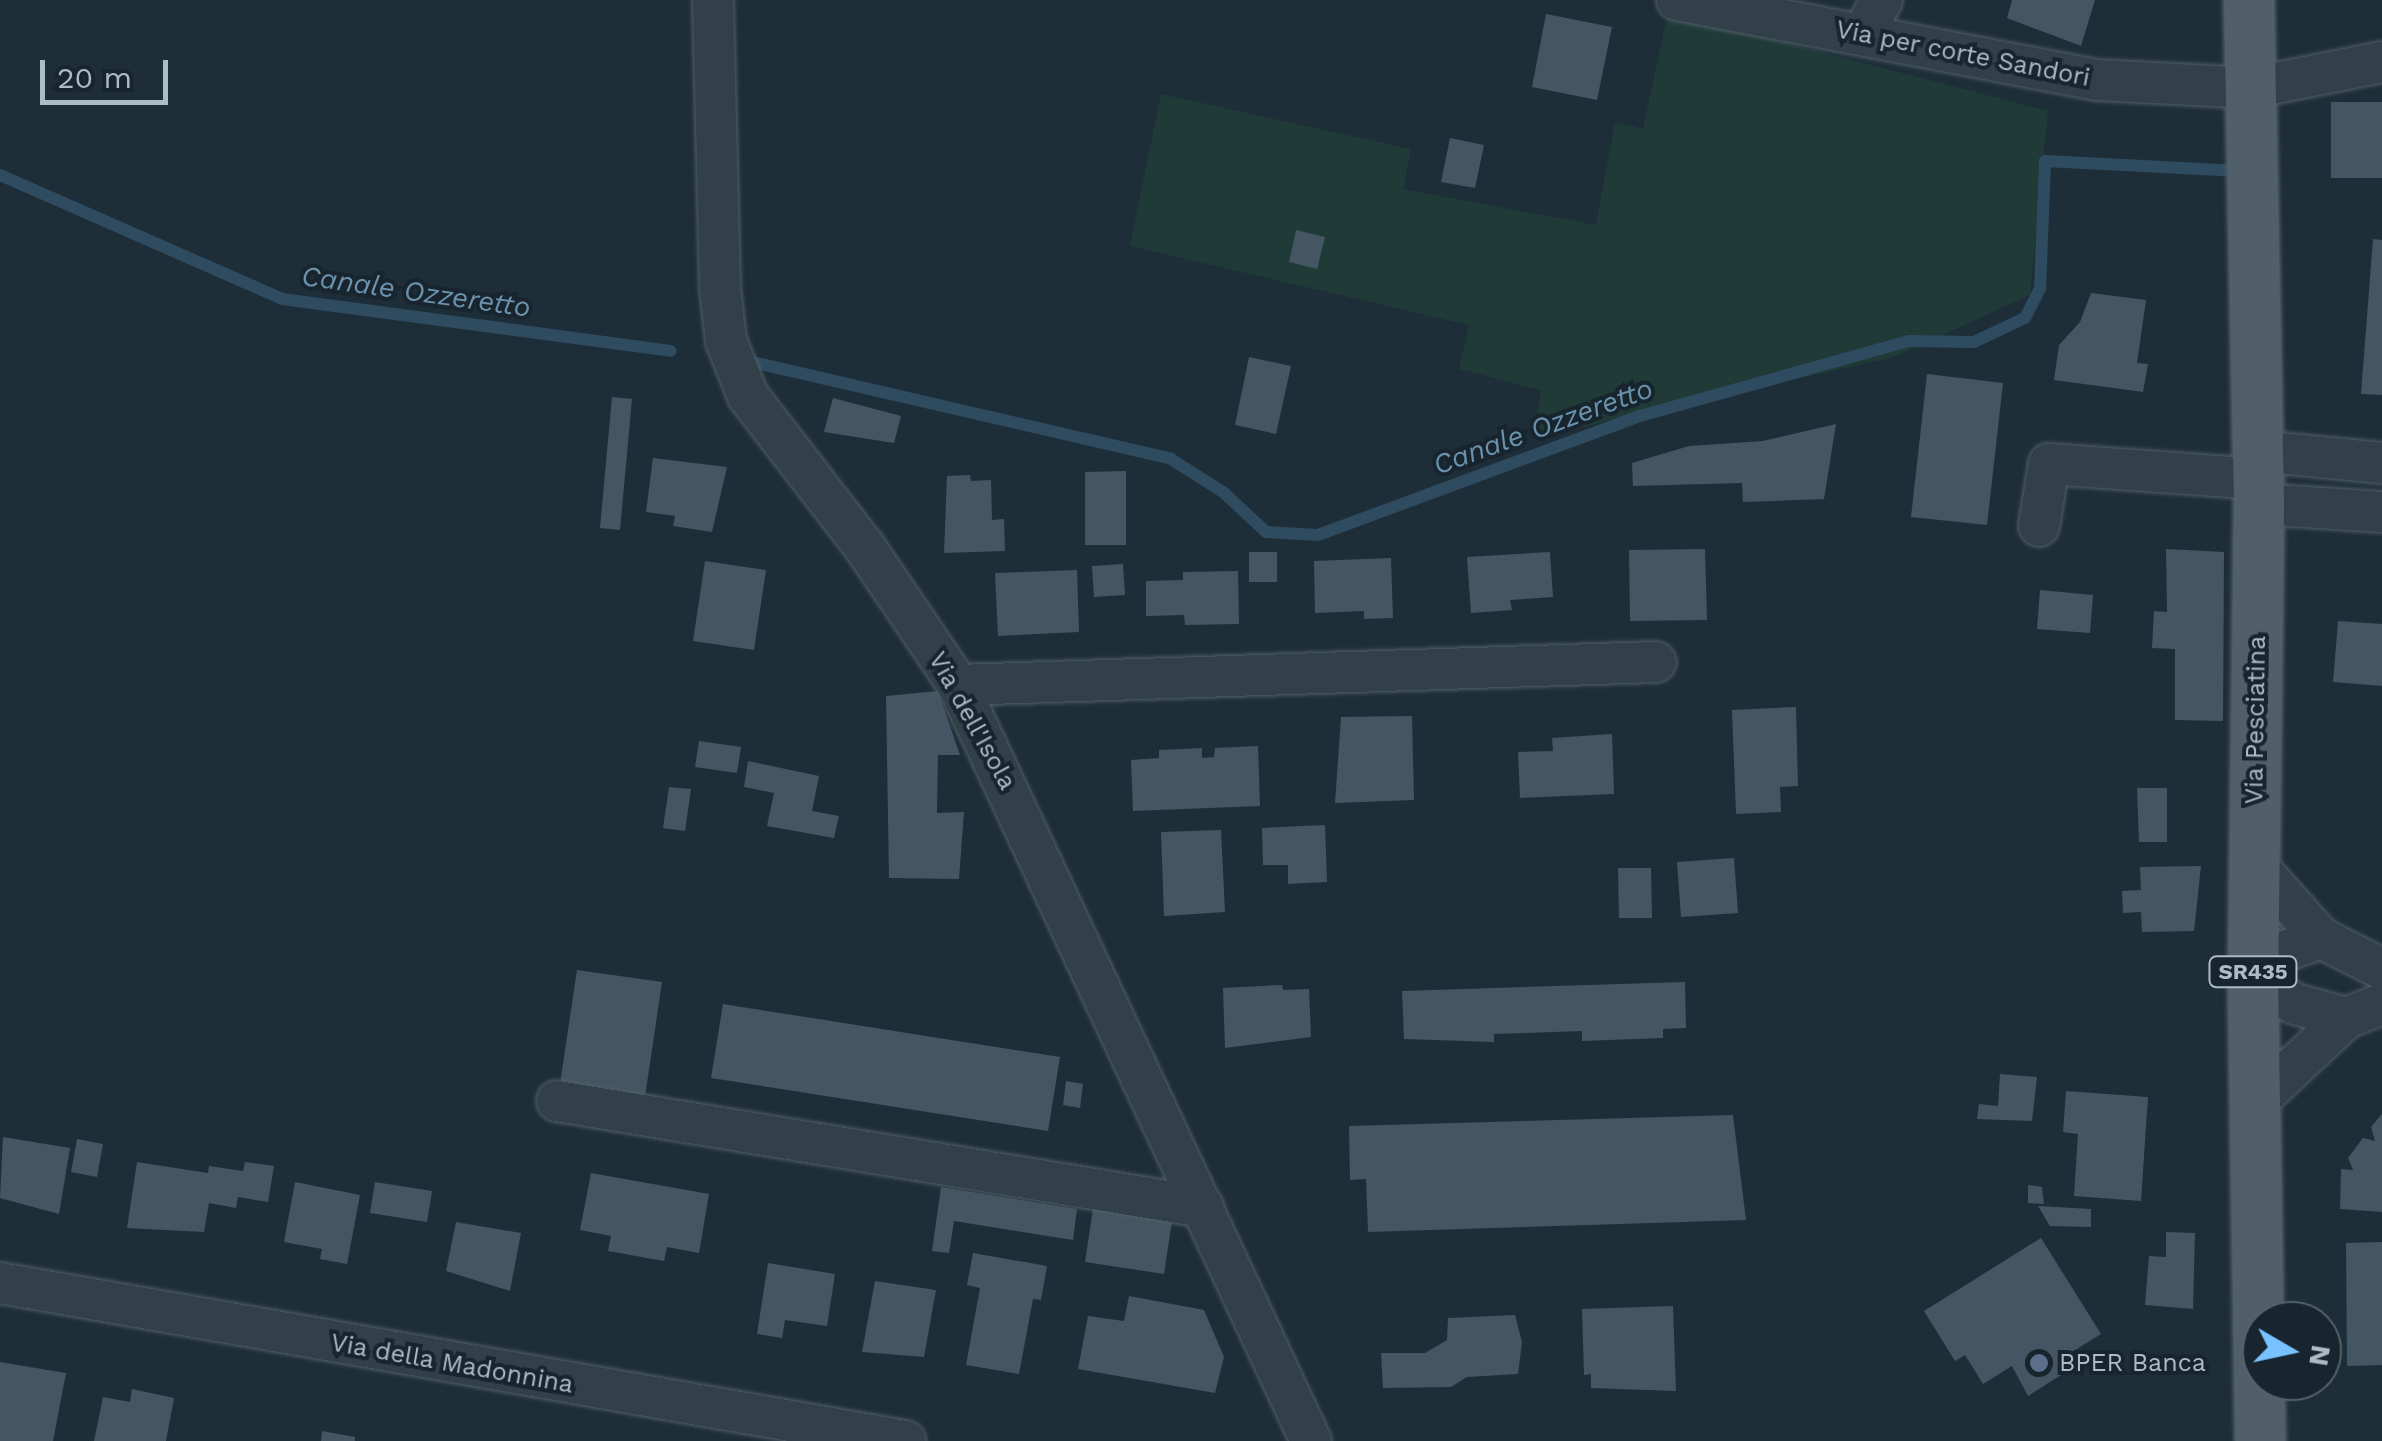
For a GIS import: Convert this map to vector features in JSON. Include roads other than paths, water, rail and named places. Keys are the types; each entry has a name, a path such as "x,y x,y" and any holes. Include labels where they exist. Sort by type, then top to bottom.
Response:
{"main road":[{"name":"Via Pesciatina","path":"2250,0 2258,478 2253,978 2260,1441"}],"street":[{"name":"Via dell'Isola","path":"713,0 726,341 748,396 864,546 958,685 1311,1441"},
{"name":"Via per corte Sandori","path":"1676,0 2097,80 2251,88 2382,62"},
{"path":"1862,35 1882,0"},
{"path":"2040,526 2048,464 2258,478 2382,463"},
{"path":"2258,478 2382,512"},
{"path":"958,685 1656,662"},
{"path":"2254,863 2321,938 2382,969"},
{"path":"2321,938 2284,951 2253,978 2295,1004 2364,1011"},
{"path":"2255,1103 2364,1011"},
{"path":"556,1101 1203,1207"},
{"name":"Via della Madonnina","path":"0,1283 906,1441"}],"waterway":[{"name":"Canale Ozzeretto","path":"748,361 1171,459 1223,492 1266,532 1318,535 1640,416 1908,341 1974,342 2025,318 2040,288 2045,161 2241,171"},
{"name":"Canale Ozzeretto","path":"0,175 282,299 671,351"}],"place":[{"name":"BPER Banca","path":"2039,1363"}]}
